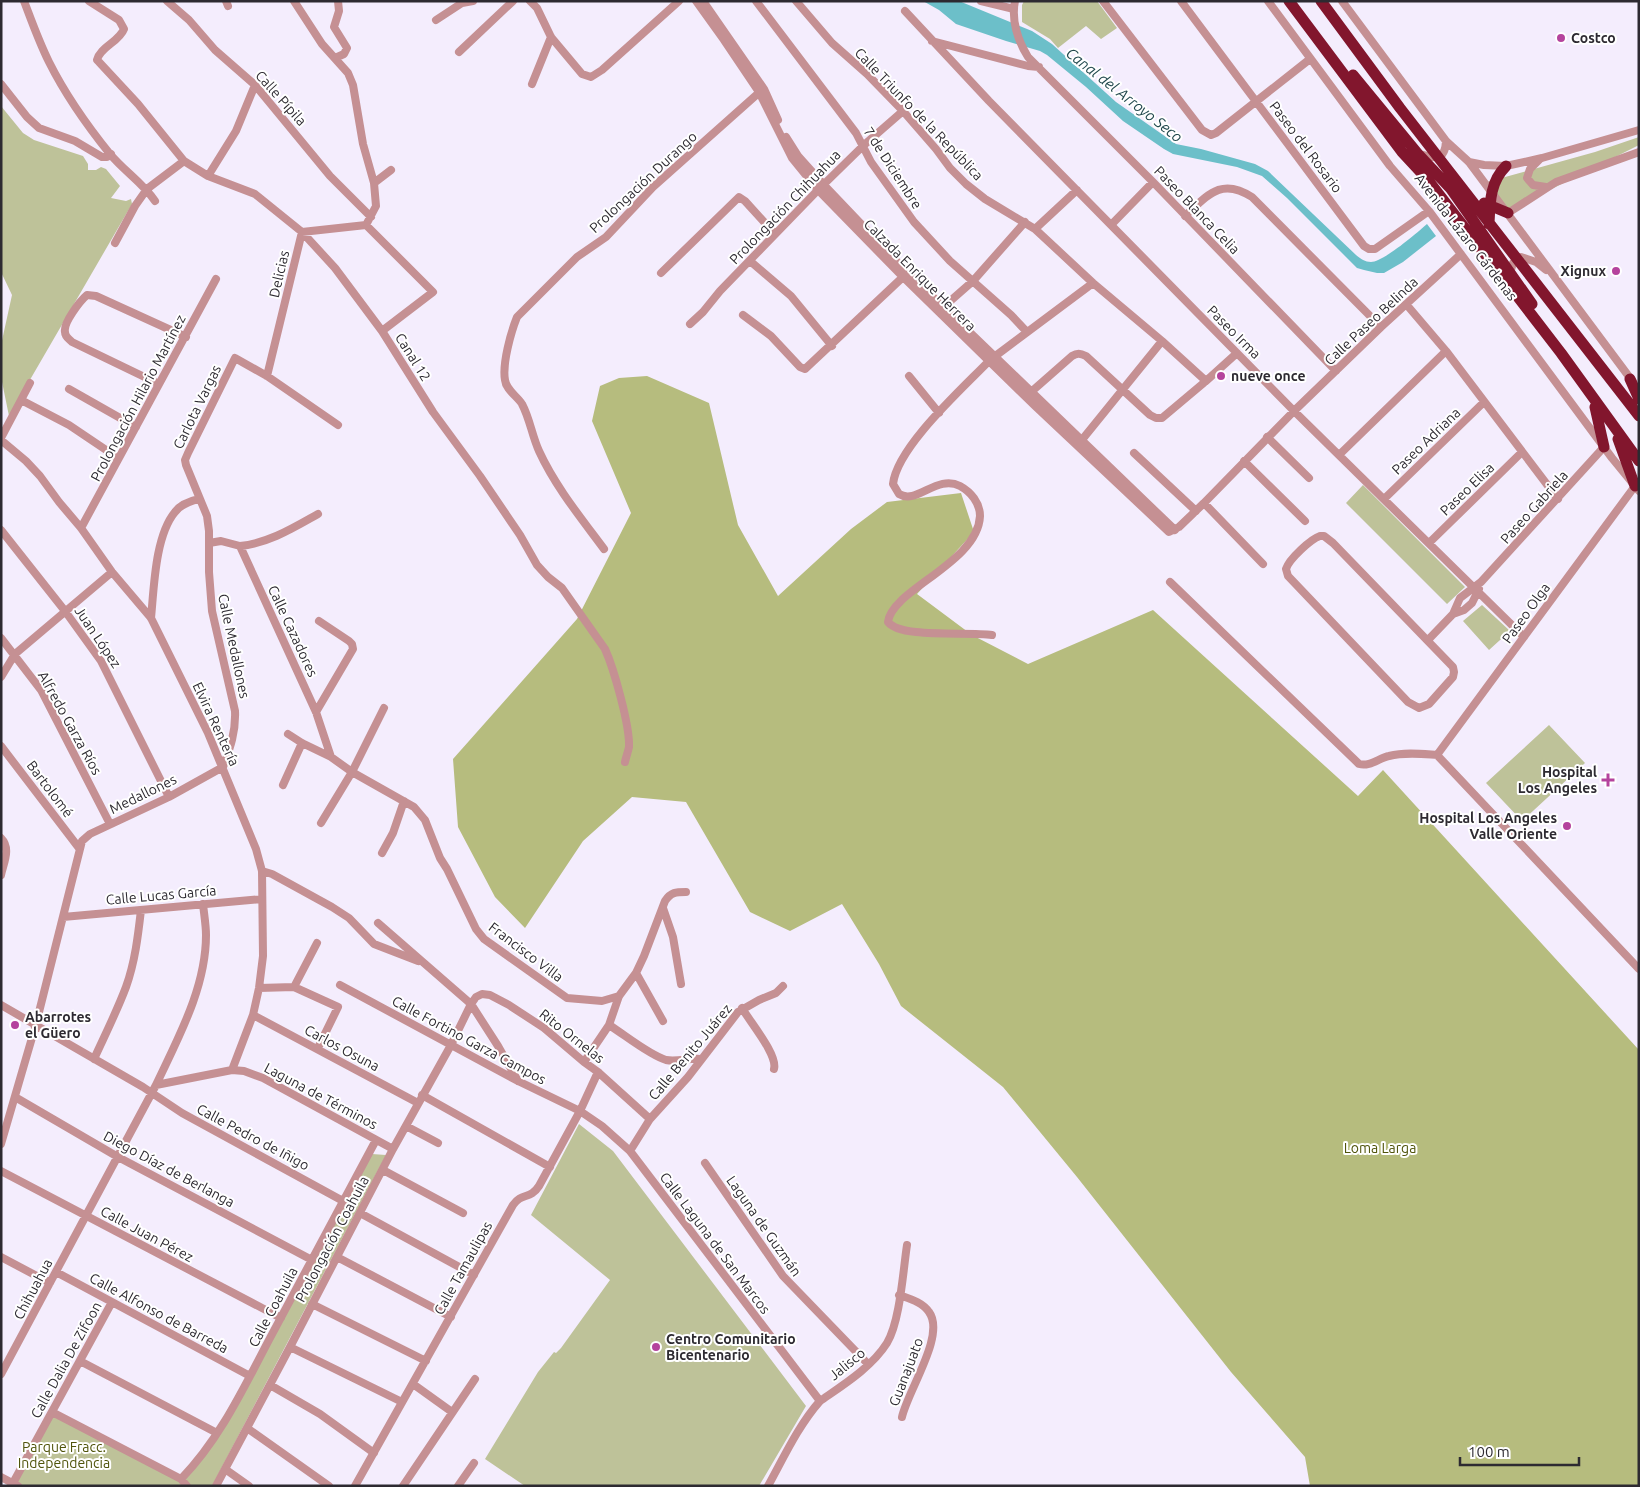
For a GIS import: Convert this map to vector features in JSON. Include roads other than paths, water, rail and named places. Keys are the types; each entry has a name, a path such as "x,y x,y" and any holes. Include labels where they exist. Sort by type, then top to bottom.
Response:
{"highway":[{"name":"Avenida Lázaro Cárdenas","path":"1289,1 1402,152 1428,180 1560,353 1639,461"},
{"name":"Avenida Lázaro Cárdenas","path":"1321,1 1345,35 1639,416"},
{"path":"1330,1 1335,9 1338,25"},
{"path":"1337,65 1349,70 1418,154 1451,188 1552,331 1560,353"},
{"path":"1488,241 1492,192 1497,177 1506,166"},
{"path":"1451,188 1508,214"},
{"path":"1468,213 1489,218 1508,214"},
{"path":"1630,379 1639,399"},
{"path":"1593,398 1604,447"},
{"path":"1613,426 1637,489"}],"street":[{"path":"24,1 58,78 110,154 133,178 147,189 155,201"},
{"name":"Calle Pípila","path":"167,1 189,20 215,50 255,85 330,176 371,217"},
{"path":"294,1 322,44 348,73 353,85 363,144 374,183 376,206 366,224 302,232"},
{"path":"334,58 344,54 347,48 334,27 339,11 338,1"},
{"path":"436,20 462,4 473,1"},
{"path":"459,52 513,1"},
{"path":"530,1 537,8 551,37 582,74 591,77 602,70 679,1"},
{"name":"Calzada Enrique Herrera","path":"696,1 762,90"},
{"name":"Calzada Enrique Herrera","path":"703,1 762,90 792,158 904,269 941,309 1172,531"},
{"name":"7 de Diciembre","path":"756,1 830,97 864,145 871,162 914,222 938,250 1011,315 1026,332"},
{"name":"Calle Triunfo de la República","path":"796,1 832,43 867,74 903,111 936,148 950,168 966,184 985,199 1036,229 1093,283 1162,341 1206,382"},
{"path":"981,1 1014,9"},
{"path":"1103,1 1191,116 1206,133 1211,135 1216,134 1310,59"},
{"name":"Paseo del Rosario","path":"1181,1 1364,246 1369,249 1376,249 1429,210"},
{"name":"Avenida Lázaro Cárdenas","path":"1268,1 1390,166 1429,210 1637,489"},
{"path":"1342,1 1446,141 1469,162 1492,192 1639,390"},
{"name":"Canal 12","path":"89,2 119,20 124,29 118,38 97,57 98,62 138,104 184,161 208,176 255,194 302,232 335,268 382,331 433,412 480,476 537,565 562,588 605,649 611,660 627,727 629,746 626,762"},
{"name":"Paseo Blanca Celia","path":"1014,9 1019,40 1028,57 1153,182 1336,371"},
{"name":"Paseo Irma","path":"905,11 931,40 1294,411 1524,637"},
{"path":"532,84 551,37"},
{"path":"931,40 1028,66 1039,67"},
{"path":"1,84 27,118 39,128 75,141 102,157 107,157 110,154"},
{"path":"208,176 236,131 255,85"},
{"name":"Prolongación Durango","path":"604,549 582,520 548,468 534,440 522,405 509,390 505,382 504,373 508,344 517,317 576,257 606,237 653,188 762,90"},
{"name":"Prolongación Chihuahua","path":"690,324 821,187 864,145 903,111"},
{"path":"1469,162 1506,166 1542,158 1639,130"},
{"path":"1418,154 1433,158 1438,157 1444,152 1446,141"},
{"path":"1508,214 1546,187 1569,176 1639,152"},
{"path":"1542,158 1530,169 1528,178 1533,185 1546,187"},
{"path":"115,243 134,206 147,189 184,161"},
{"path":"374,183 391,170"},
{"path":"1111,225 1153,182"},
{"name":"Calzada Enrique Herrera","path":"821,187 903,277 941,309"},
{"path":"1185,216 1217,189 1232,187 1241,190 1252,197 1381,327"},
{"path":"1036,229 1077,190"},
{"path":"661,273 739,198 745,201 775,234"},
{"path":"941,309 973,281 1025,222"},
{"path":"366,224 433,292 382,331"},
{"name":"Delicias","path":"268,376 302,232"},
{"name":"Calle Paseo Belinda","path":"1172,531 1196,511 1294,411 1381,327 1461,254"},
{"path":"1510,273 1511,266 1515,260 1525,257 1542,266 1557,279"},
{"path":"750,260 791,296 832,346"},
{"path":"743,315 771,336 800,367 805,369 832,346 903,277"},
{"name":"Prolongación Hilario Martínez","path":"81,528 216,279"},
{"path":"992,635 979,633 916,633 895,628 888,622 890,614 902,601 953,560 971,541 979,521 980,510 977,501 959,486 935,485 914,496 902,496 893,484 896,470 914,443 939,413 992,359 1093,283"},
{"path":"159,384 81,347 66,336 64,331 66,324 81,300 88,295 96,296 186,337"},
{"path":"1406,304 1446,351 1558,499"},
{"path":"1081,440 1162,341"},
{"path":"1339,456 1446,351"},
{"path":"1031,392 1072,356 1076,353 1081,353 1150,415 1162,418 1238,353"},
{"name":"Carlota Vargas","path":"199,499 185,460 235,358 268,376 338,425"},
{"name":"Calzada Enrique Herrera","path":"992,359 1031,392 1172,531"},
{"path":"909,376 939,413"},
{"path":"1,439 30,382"},
{"path":"69,389 136,427"},
{"path":"21,400 69,425 118,458"},
{"name":"Paseo Adriana","path":"1384,499 1484,402"},
{"path":"1267,438 1310,478"},
{"name":"Elvira Rentería","path":"1,439 26,460 40,476 81,528 112,572 151,618 208,733 256,850 262,871 264,943 259,988 253,1015 232,1070"},
{"name":"Paseo Gabriela","path":"1453,614 1468,607 1475,590 1481,582 1604,447"},
{"name":"Paseo Elisa","path":"1428,543 1522,452"},
{"path":"1134,453 1196,511"},
{"path":"1244,461 1305,521"},
{"name":"Paseo Olga","path":"1437,756 1524,637 1637,489"},
{"path":"151,618 157,567 168,523 175,511 199,499"},
{"name":"Calle Medallones","path":"199,499 207,516 212,611 235,711 234,737 223,767"},
{"path":"1204,503 1264,564"},
{"path":"209,542 221,541 240,546 254,544 271,538 318,514"},
{"name":"Juan López","path":"1,530 65,611 101,661 169,797"},
{"path":"1324,536 1428,640 1451,664 1454,672 1451,680 1429,704 1419,708 1408,702 1292,580 1287,572 1287,566 1313,539 1324,536"},
{"name":"Calle Cazadores","path":"240,546 316,712 330,757"},
{"path":"1,677 15,654 112,572"},
{"path":"1170,582 1362,765 1367,765 1383,757 1398,754 1437,756 1639,969"},
{"name":"Paseo Gabriela","path":"1428,640 1453,614 1460,598 1475,590"},
{"path":"316,712 353,649 349,641 319,621"},
{"name":"Alfredo Garza Ríos","path":"1,638 41,690 110,824"},
{"path":"321,823 352,772 384,708"},
{"path":"288,734 404,801 393,833 382,853"},
{"path":"283,785 302,743"},
{"name":"Bartolomé","path":"1,746 79,848"},
{"name":"Medallones","path":"79,848 85,837 169,797 223,767"},
{"name":"Francisco Villa","path":"404,801 414,807 424,820 440,858 447,868 476,929 484,939 567,998 602,1001 619,996"},
{"path":"1,874 7,851 3,840"},
{"path":"1,1144 36,1024 79,848"},
{"path":"262,871 272,874 349,918 374,944 422,962"},
{"path":"584,1062 609,1025 619,996 636,973 669,894 686,892"},
{"name":"Calle Lucas García","path":"63,917 262,899"},
{"path":"152,1093 186,1020 200,980 206,935 203,904"},
{"path":"663,908 673,937 682,984"},
{"path":"94,1059 128,980 134,957 141,910"},
{"path":"378,923 471,1004 518,1081"},
{"path":"294,987 317,943"},
{"path":"636,973 663,1021"},
{"name":"Calle Fortino Garza Campos","path":"340,985 518,1081 580,1111"},
{"name":"Calle Benito Juárez","path":"630,1151 650,1119 688,1077 700,1059 742,1008 776,994 783,986"},
{"path":"259,988 294,987 338,1007 318,1048"},
{"name":"Rito Ornelas","path":"471,1004 476,997 482,994 496,998 550,1032 650,1119"},
{"name":"Prolongación Coahuila","path":"216,1486 471,1004"},
{"name":"Calle Pedro de Iñigo","path":"1,1005 152,1093 182,1113 343,1201"},
{"path":"742,1008 768,1048 774,1061 774,1069"},
{"name":"Carlos Osuna","path":"253,1015 418,1103"},
{"path":"609,1025 653,1055 666,1060 700,1059"},
{"name":"Laguna de Términos","path":"156,1085 232,1070 244,1071 263,1078 393,1149"},
{"name":"Calle Tamaulipas","path":"355,1486 515,1202 519,1198 534,1194 580,1111 598,1072"},
{"name":"Chihuahua","path":"1,1374 152,1093"},
{"path":"422,1095 550,1166"},
{"name":"Diego Díaz de Berlanga","path":"15,1097 118,1157 312,1260"},
{"name":"Calle Laguna de San Marcos","path":"580,1111 602,1126 630,1151 820,1401"},
{"path":"406,1126 438,1143"},
{"name":"Calle Coahuila","path":"181,1479 201,1458 218,1434 376,1140"},
{"name":"Laguna de Guzmán","path":"705,1163 782,1276 868,1364"},
{"path":"383,1170 463,1213"},
{"name":"Calle Juan Pérez","path":"1,1171 281,1318"},
{"path":"360,1213 474,1275"},
{"name":"Jalisco","path":"768,1486 804,1422 820,1401 868,1364 888,1342 894,1324 907,1245"},
{"path":"1,1257 50,1283"},
{"path":"337,1257 451,1317"},
{"name":"Calle Alfonso de Barreda","path":"56,1272 250,1376"},
{"name":"Guanajuato","path":"899,1296 915,1301 929,1311 933,1318 934,1330 930,1348 907,1400 902,1417"},
{"name":"Calle Dalia De Zifoon","path":"16,1484 52,1412 112,1302"},
{"path":"312,1304 426,1361"},
{"path":"290,1347 402,1402"},
{"path":"80,1361 218,1434"},
{"path":"403,1486 475,1379"},
{"path":"413,1384 452,1412"},
{"path":"270,1385 320,1414 374,1453"},
{"path":"52,1412 181,1479 186,1486"},
{"path":"247,1428 329,1486"},
{"path":"458,1486 474,1463"},
{"path":"224,1469 249,1486"},
{"path":"1,1477 16,1484"}],"water":[{"path":"923,1 959,1 1032,31 1052,44 1116,102 1176,144 1255,164 1268,171 1356,255 1365,261 1376,261 1383,257 1427,224 1436,236 1403,262 1384,273 1357,268 1287,198 1262,176 1237,167 1173,154 1123,121 1047,55 1040,51 956,24 939,10"}],"place":[{"name":"Costco","path":"1561,38"},
{"name":"Xignux","path":"1616,271"},
{"name":"nueve once","path":"1221,376"},
{"name":"Hospital Los Angeles","path":"1608,780"},
{"name":"Hospital Los Angeles Valle Oriente","path":"1567,826"},
{"name":"Abarrotes el Güero","path":"15,1025"},
{"name":"Centro Comunitario Bicentenario","path":"656,1347"}],"water label":[{"name":"Canal del Arroyo Seco","path":"1124,95"}],"park label":[{"name":"Loma Larga","path":"1380,1148"},
{"name":"Parque Fracc. Independencia","path":"64,1455"}]}
